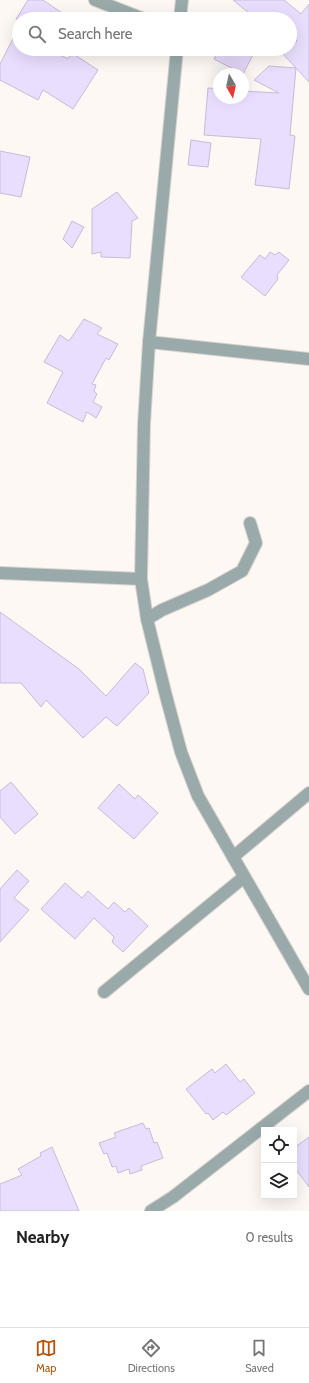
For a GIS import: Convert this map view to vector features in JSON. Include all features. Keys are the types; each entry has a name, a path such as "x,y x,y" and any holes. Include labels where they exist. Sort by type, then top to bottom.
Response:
{"street":[{"path":"94,0 126,12"},
{"path":"181,12 182,0"},
{"path":"176,56 149,342 144,424 140,579 147,619 181,752 198,796 309,989"},
{"path":"149,342 309,359"},
{"path":"147,619 162,610 208,590 242,571 256,543 250,523"},
{"path":"0,573 140,579"},
{"path":"233,857 309,793"},
{"path":"104,992 244,877"},
{"path":"151,1211 173,1197 309,1091"}],"building":[{"path":"28,0 43,0 61,12 20,12"},
{"path":"233,0 284,0 301,14 309,4 309,82 285,56 297,56 297,12 248,12"},
{"path":"12,41 12,56 62,56 68,59 70,56 77,56 98,70 73,109 43,90 38,100 0,80 0,64"},
{"path":"216,56 252,56 246,68 231,68 214,59"},
{"path":"269,66 296,68 290,135 295,136 289,189 255,185 261,139 204,135 208,88 213,88 213,104 249,104 249,91 279,93 254,80"},
{"path":"191,140 211,143 208,167 188,165"},
{"path":"0,151 30,157 21,197 0,193"},
{"path":"117,192 138,218 132,221 130,258 101,257 101,252 92,254 92,209"},
{"path":"72,221 84,227 72,248 63,239"},
{"path":"270,252 275,255 279,252 289,260 277,275 278,279 265,296 241,277 260,255 265,259"},
{"path":"84,319 102,328 97,334 118,344 109,360 106,358 92,384 96,385 94,391 97,394 93,402 102,407 96,418 87,412 83,422 47,403 63,372 44,362 60,335 69,341"},
{"path":"0,612 79,669 106,696 135,663 143,669 149,693 117,726 106,717 83,738 46,700 41,707 21,683 0,683"},
{"path":"11,782 38,814 15,834 0,817 0,791"},
{"path":"119,784 135,799 138,795 158,813 134,839 98,808"},
{"path":"17,870 29,881 14,898 29,910 0,942 0,889"},
{"path":"65,883 82,898 88,891 108,909 114,902 125,912 129,908 148,926 123,952 112,942 114,937 94,918 75,939 41,909"},
{"path":"226,1064 240,1082 244,1079 255,1093 226,1115 223,1112 213,1120 208,1113 206,1114 186,1089 212,1069 215,1073"},
{"path":"143,1123 146,1129 149,1128 154,1143 157,1142 163,1158 141,1166 142,1170 130,1174 129,1169 118,1173 116,1166 112,1167 107,1153 104,1154 99,1143 116,1137 114,1133"},
{"path":"309,1137 309,1187 297,1171 297,1146"},
{"path":"52,1147 79,1211 0,1211 0,1184 22,1175 18,1169 41,1156 40,1153"}]}
